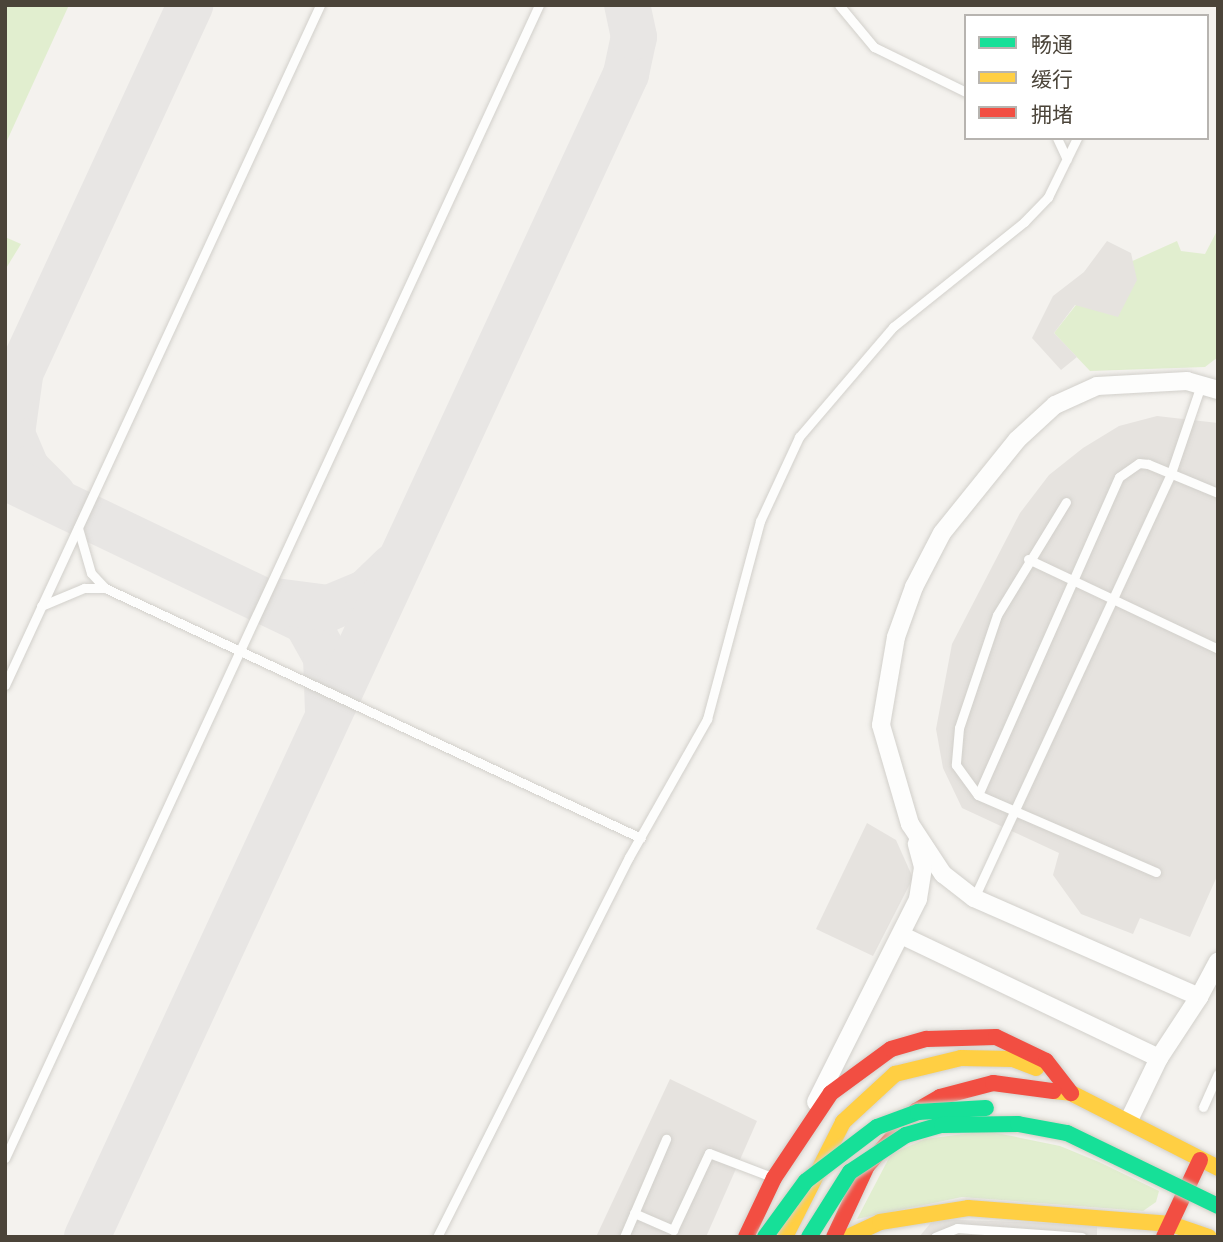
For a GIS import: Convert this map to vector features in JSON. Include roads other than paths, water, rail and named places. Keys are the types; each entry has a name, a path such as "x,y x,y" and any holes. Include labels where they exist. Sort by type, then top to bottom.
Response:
{"main road":[{"path":"746,1237 774,1178 794,1147 831,1093 862,1065 927,1039 996,1037 1026,1046 1071,1093"},
{"path":"785,1237 843,1122 895,1074 961,1058 1013,1059 1071,1093 1129,1120 1218,1168"},
{"path":"834,1237 867,1166 916,1111 940,1097 993,1083 1071,1093"},
{"path":"765,1237 806,1181 838,1152 918,1112 990,1108 1067,1133 1218,1206"},
{"path":"809,1237 850,1172 906,1135 980,1123 1067,1133"},
{"path":"1168,1231 1200,1160"},
{"path":"848,1237 880,1222 968,1208 1209,1237"}],"street":[{"path":"794,1147 901,935 923,882 910,824 881,725 896,637 942,533 984,477 1055,405 1097,386 1148,380 1209,388"},
{"path":"910,824 943,874 974,898 1199,997"},
{"path":"901,935 1159,1058"},
{"path":"1129,1120 1159,1058 1199,997 1218,962"}],"lane":[{"path":"5,685 320,5"},
{"path":"5,1158 539,5"},
{"path":"839,5 873,47 964,91"},
{"path":"1058,140 1067,159"},
{"path":"437,1237 641,838 716,699 760,521 799,437 893,327 1024,222 1048,197 1076,140"},
{"path":"974,898 1017,812 1209,388"},
{"path":"978,795 1125,470 1139,463 1218,493"},
{"path":"1066,502 1028,559 981,652 959,728 956,765 978,795 1156,872"},
{"path":"78,527 87,565 105,588"},
{"path":"1028,559 1218,649"},
{"path":"41,606 84,589 105,588 641,838"},
{"path":"1203,1107 1218,1074"},
{"path":"624,1237 666,1139"},
{"path":"634,1213 671,1234 709,1153 774,1178"},
{"path":"935,1237 957,1228 1083,1235"}]}
